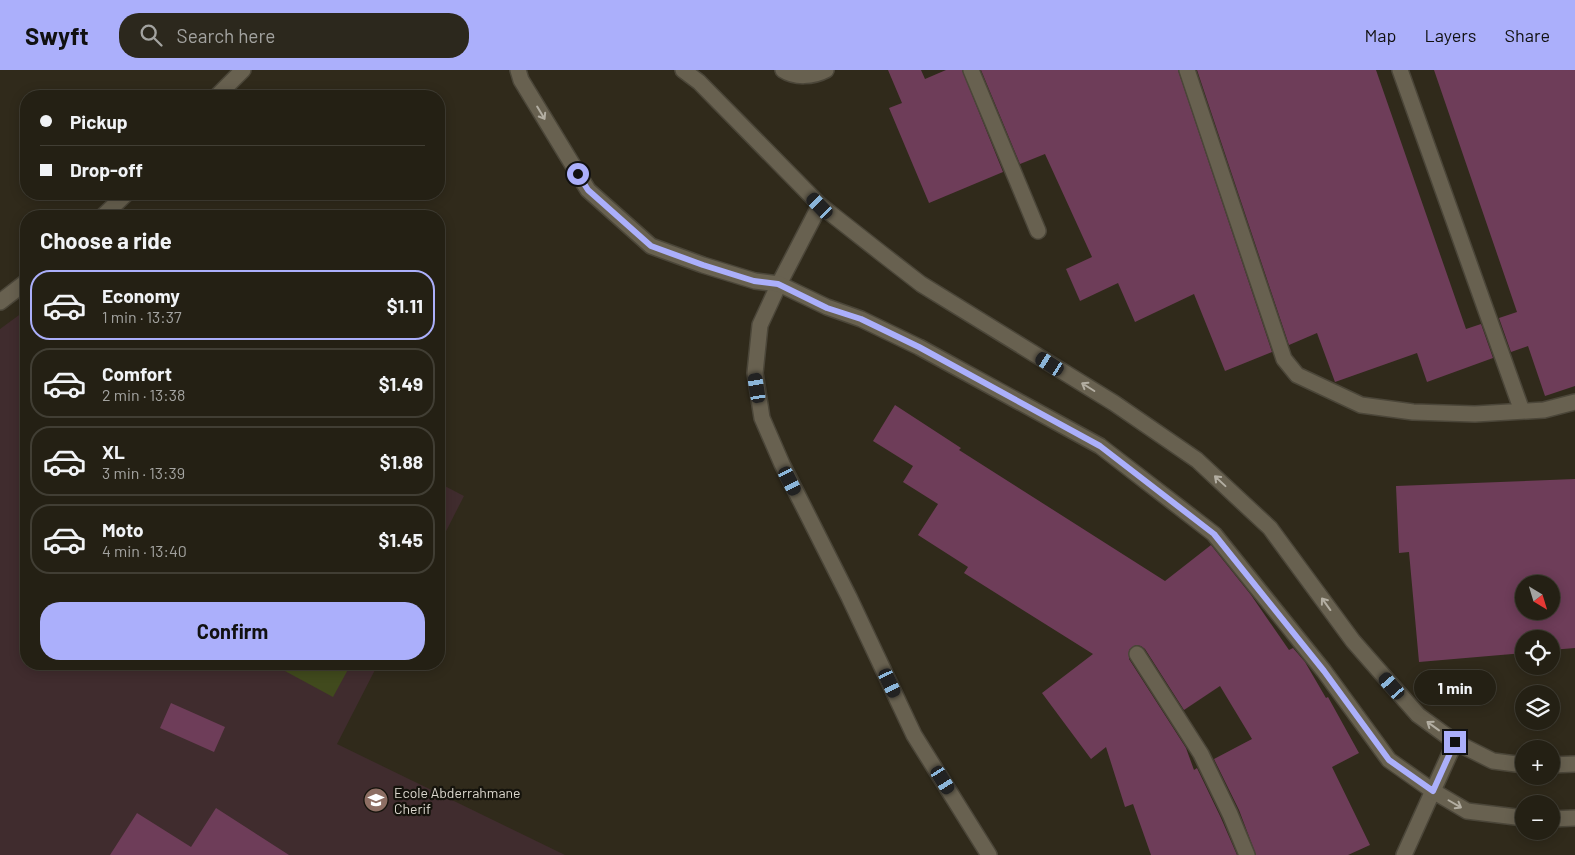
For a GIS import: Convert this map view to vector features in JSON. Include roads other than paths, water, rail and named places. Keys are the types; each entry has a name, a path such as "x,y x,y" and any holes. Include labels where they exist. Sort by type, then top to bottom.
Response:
{"street":[{"path":"223,90 243,70"},
{"path":"518,70 521,80 588,190 651,246 754,281 778,284 827,308 861,319 919,347 1100,446 1214,534 1324,671 1389,760 1433,791 1467,811 1515,817"},
{"path":"683,70 699,82 820,206 921,284 1114,403 1197,460 1270,528 1353,641 1418,715 1455,742 1493,761 1515,764"},
{"path":"783,70 792,76 819,74 826,70"},
{"path":"971,70 1038,231"},
{"path":"1187,70 1284,359 1297,375 1361,405 1422,412 1475,414 1544,410 1575,402"},
{"path":"1400,70 1522,411"},
{"path":"109,210 120,200"},
{"path":"820,206 778,284 760,324 755,373 762,418 782,464 849,597 914,735 989,855"},
{"path":"0,302 20,287"},
{"path":"1137,654 1201,754 1230,814 1247,855"},
{"path":"1404,855 1455,742"},
{"path":"1560,765 1575,764"},
{"path":"1560,819 1575,818"}],"place":[{"name":"Ecole Abderrahmane Cherif","path":"376,800"}]}
